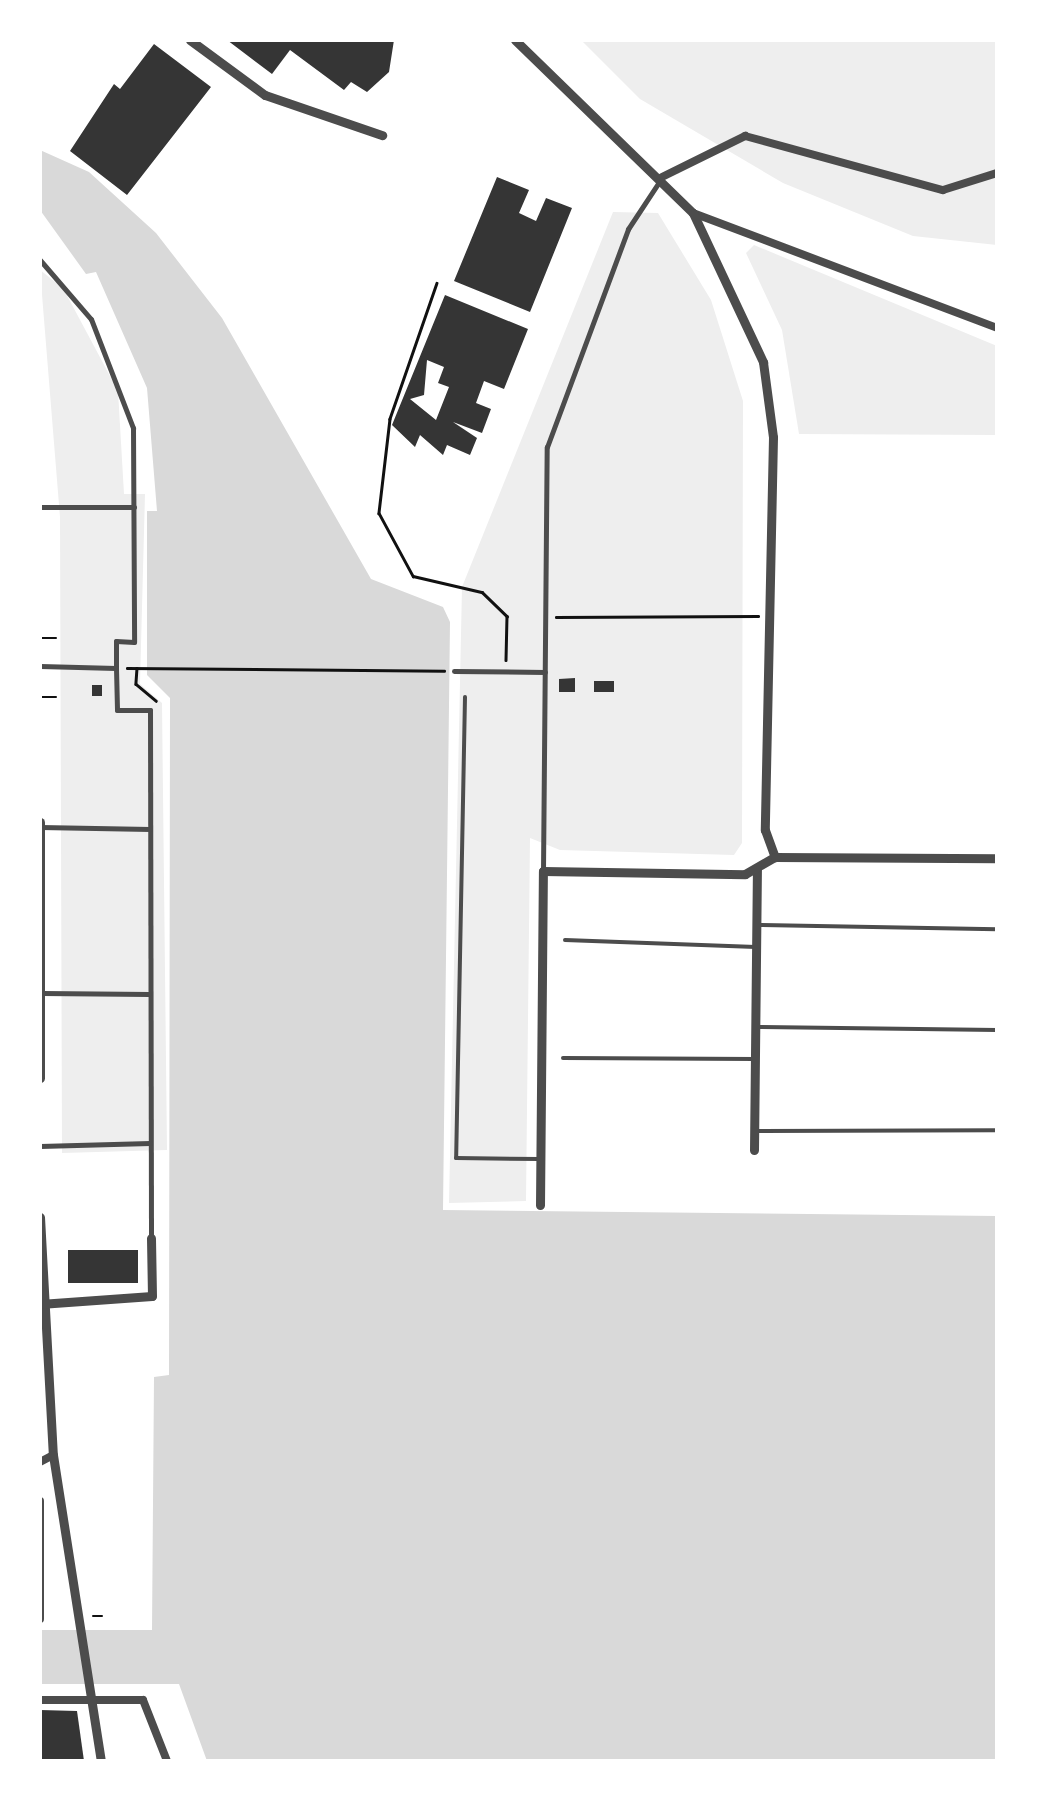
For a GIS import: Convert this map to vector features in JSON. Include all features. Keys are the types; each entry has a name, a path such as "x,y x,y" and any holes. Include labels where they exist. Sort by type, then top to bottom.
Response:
{"street":[{"path":"190,40 266,95 382,134"},
{"path":"515,40 693,212 763,362 773,437 765,830 774,857"},
{"path":"540,1204 545,672 552,420 628,229 662,178 745,136 942,190 997,173"},
{"path":"693,212 997,328"},
{"path":"40,260 91,318 122,387 134,507 134,642 116,641 117,704 150,710 152,1296 41,1304"},
{"path":"40,507 134,507"},
{"path":"40,666 119,668"},
{"path":"454,671 545,672"},
{"path":"40,1078 40,824 150,829"},
{"path":"542,870 757,868 774,857 997,858"},
{"path":"754,1150 757,868"},
{"path":"41,993 150,994"},
{"path":"40,1146 150,1143"},
{"path":"40,1217 41,1304 53,1455 101,1761"},
{"path":"40,1462 53,1455"},
{"path":"40,1500 43,1619"},
{"path":"40,1700 143,1700 167,1761"}],"lane":[{"path":"465,698 456,1158 540,1159"},
{"path":"756,925 997,930"},
{"path":"564,940 756,947"},
{"path":"756,1027 997,1030"},
{"path":"563,1058 755,1059"},
{"path":"754,1131 997,1130"}],"path":[{"path":"437,283 390,420 379,513 413,576 482,592 508,616 506,671"},
{"path":"546,616 770,616"},
{"path":"40,638 56,638"},
{"path":"119,668 454,671"},
{"path":"117,704 156,703 156,693 136,684 138,668"},
{"path":"40,697 56,697"}],"shaded area":[{"path":"581,40 997,40 997,245 913,236 783,183 640,99"},
{"path":"40,150 89,172 156,233 222,318 371,579 443,607 450,622 443,1210 997,1216 997,1761 207,1761 179,1684 40,1684 40,1630 152,1630 154,1377 169,1375 170,698 147,675 147,511 157,511 147,388 96,272 86,274 40,210"},
{"path":"613,212 658,213 711,300 743,401 742,843 734,855 560,850 530,838 526,1201 449,1203 462,587"},
{"path":"754,245 997,346 997,435 799,434 782,330 746,253"},
{"path":"40,270 63,288 118,391 124,494 145,494 140,684 162,703 167,1150 62,1153 60,517"}],"building":[{"path":"227,40 394,40 389,72 367,92 351,82 344,90 290,50 272,74"},
{"path":"154,44 211,87 127,195 70,151 114,84 120,89"},
{"path":"497,177 529,190 519,213 536,221 546,198 572,208 530,312 454,281"},
{"path":"445,295 528,329 504,389 484,381 476,403 491,409 482,433 453,422 477,438 470,455 447,445 443,455 420,435 415,447 392,425","holes":["427,360 444,367 438,383 449,387 436,420 410,399 424,395"]},
{"path":"575,678 575,692 559,692 559,679"},
{"path":"594,681 614,681 614,692 594,692"},
{"path":"92,685 102,685 102,696 92,696"},
{"path":"68,1250 138,1250 138,1283 68,1283"},
{"path":"40,1710 77,1711 84,1761 40,1761"}]}
